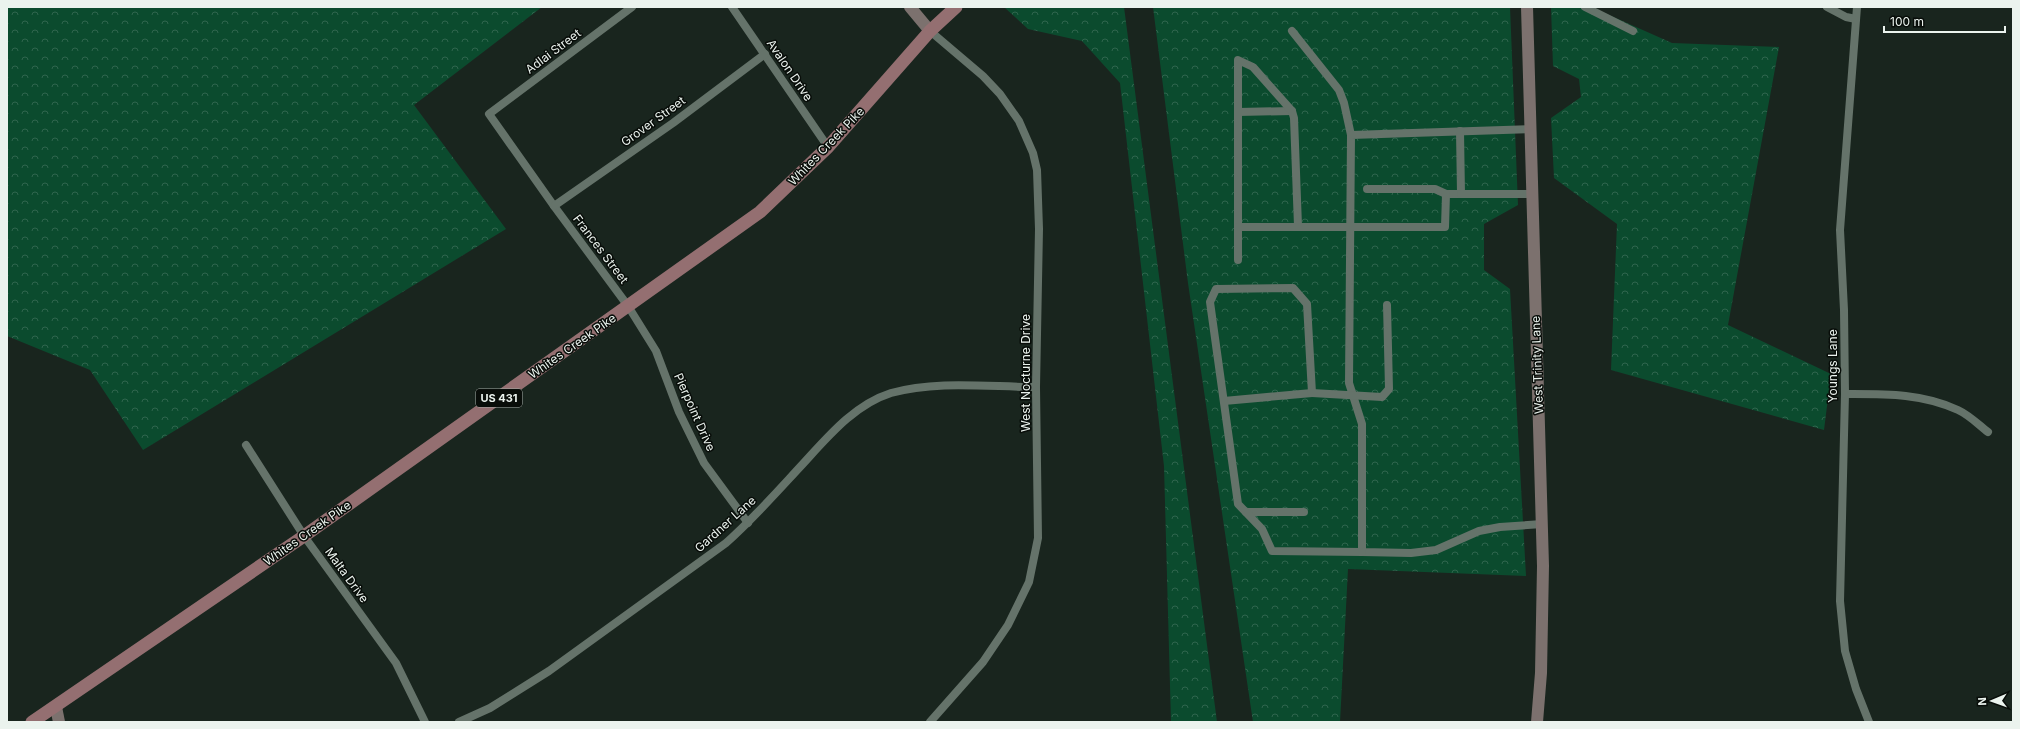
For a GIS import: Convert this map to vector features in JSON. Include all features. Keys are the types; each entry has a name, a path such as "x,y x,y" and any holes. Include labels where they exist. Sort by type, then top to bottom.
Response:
{"main road":[{"path":"910,7 930,32"},
{"name":"Whites Creek Pike","path":"32,722 304,536 760,212 828,147 930,32 956,7"},
{"name":"West Trinity Lane","path":"1527,7 1542,524 1541,666 1537,722"},
{"path":"56,707 59,722"}],"street":[{"name":"Adlai Street","path":"489,114 632,7"},
{"name":"Avalon Drive","path":"732,7 828,147"},
{"path":"1585,7 1633,32"},
{"path":"1827,7 1846,17 1856,19"},
{"name":"Youngs Lane","path":"1857,7 1840,230 1844,310 1840,602 1845,651 1856,689 1869,722"},
{"path":"1292,31 1338,90 1344,103 1351,135 1349,383 1362,424 1362,552"},
{"name":"West Nocturne Drive","path":"930,32 983,76 1000,94 1020,121 1033,153 1037,170 1039,229 1036,387 1038,538 1029,582 1008,624 983,662 930,722"},
{"name":"Grover Street","path":"554,206 673,123 765,54"},
{"path":"1238,260 1238,60 1253,67 1292,111 1294,118 1298,226"},
{"path":"1238,112 1292,111"},
{"name":"Frances Street","path":"489,114 554,206 628,306"},
{"path":"1351,135 1531,129"},
{"path":"1460,131 1460,194"},
{"path":"1367,190 1436,189 1446,194 1533,194"},
{"path":"1238,226 1445,227 1446,194"},
{"path":"1312,393 1308,304 1301,296 1293,288 1216,289 1210,302 1238,504 1262,529 1272,551 1412,553 1436,550 1479,531 1500,527 1542,524"},
{"path":"1224,401 1312,393 1352,394 1382,397 1389,389 1387,305"},
{"name":"Pierpoint Drive","path":"628,306 656,351 679,412 704,463 748,523"},
{"name":"Gardner Lane","path":"459,722 490,708 549,671 694,567 748,523 842,422 862,408 890,394 932,386 1036,387"},
{"path":"1844,394 1892,394 1925,398 1959,410 1988,432"},
{"name":"Malta Drive","path":"246,445 304,536 396,663 425,722"},
{"path":"1246,512 1304,512"}],"green space":[{"path":"7,7 542,7 414,105 506,229 143,450 90,370 7,336"},
{"path":"1004,7 1124,7 1217,722 1171,722 1164,466 1120,83 1082,41 1028,29"},
{"path":"1153,7 1510,7 1518,205 1484,224 1484,270 1510,289 1526,576 1348,569 1340,722 1253,722 1188,283"},
{"path":"1551,7 1591,7 1672,43 1779,47 1728,325 1831,374 1824,430 1611,370 1617,224 1554,178 1551,118 1581,97 1579,79 1553,66"}]}
